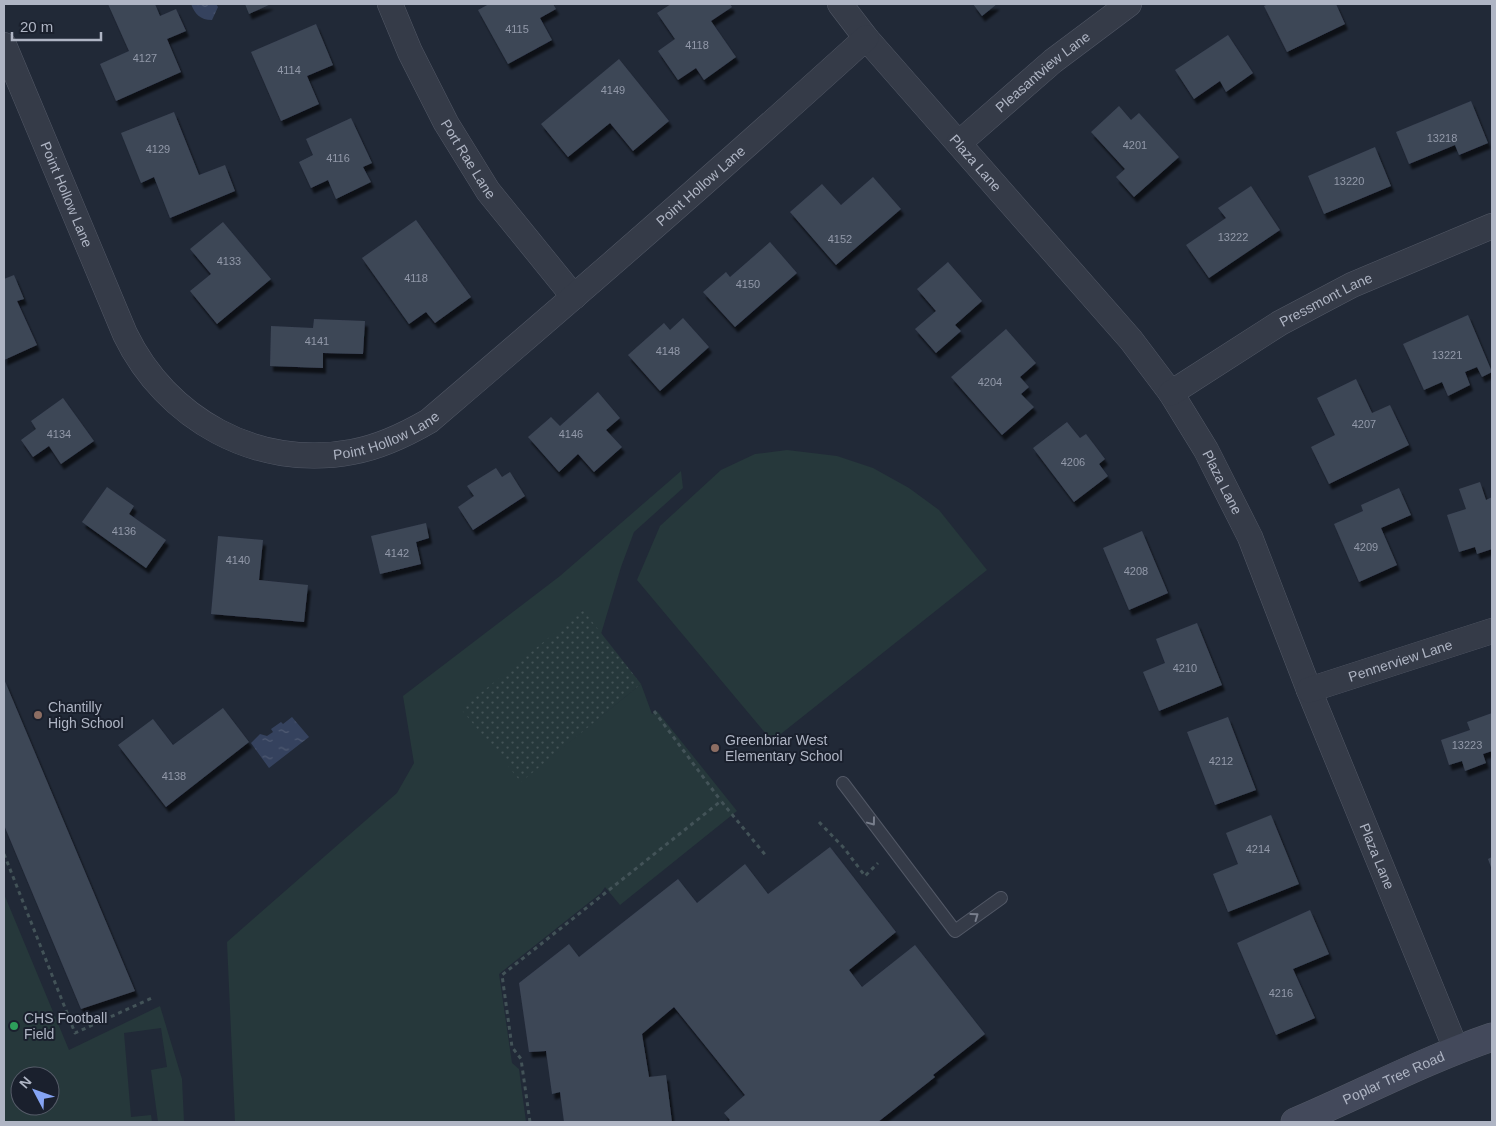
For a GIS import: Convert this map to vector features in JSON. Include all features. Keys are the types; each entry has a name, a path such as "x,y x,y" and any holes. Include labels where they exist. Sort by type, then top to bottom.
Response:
{"street":[{"name":"Port Rae Lane","path":"390,4 410,52 446,123 488,190 574,297"},
{"name":"Plaza Lane","path":"840,4 866,38 1131,340 1171,393 1206,450 1250,537 1309,690 1456,1049"},
{"name":"Pleasantview Lane","path":"959,143 1053,60 1129,4"},
{"name":"Point Hollow Lane","path":"4,45 134,354 148,375 176,403 201,422 223,434 247,444 272,451 298,455 324,455 351,452 378,445 405,435 429,421 574,297 866,38"},
{"name":"Pressmont Lane","path":"1171,393 1280,323 1352,284 1492,226"},
{"name":"Pennerview Lane","path":"1309,690 1492,631"},
{"name":"Poplar Tree Road","path":"1295,1122 1361,1094 1456,1049 1492,1037"}],"lane":[{"path":"842,783 955,931 1001,898"}],"path":[{"path":"654,712 767,857"},
{"path":"530,1122 521,1059 512,1047 502,975 721,800"},
{"path":"818,822 844,848 865,876 884,858"},
{"path":"4,854 75,1033 152,998"}],"shaded area":[{"path":"787,450 837,456 873,468 909,488 939,510 987,570 772,741 637,580 660,526 721,470 755,454"},
{"path":"681,471 683,488 634,532 621,567 601,634 582,610 521,781 641,684 652,714 657,711 737,811 620,905 605,887 601,893 499,974 512,1063 519,1069 526,1122 235,1122 227,942 397,793 414,763 403,696 560,576"},
{"path":"583,610 641,684 521,782 461,709"},
{"path":"4,894 69,1050 160,1006 182,1079 184,1122 158,1122 151,1070 167,1067 161,1028 124,1033 131,1117 151,1115 152,1122 4,1122"}],"water":[{"path":"191,4 216,4 218,7 212,20 208,20 198,16"},
{"path":"292,717 309,737 269,768 251,743 260,734 267,736 273,732 271,729 281,722 283,724"}],"building":[{"path":"108,4 155,4 160,16 176,9 186,31 167,39 181,72 116,101 100,64 129,51"},
{"path":"245,4 271,4 249,14"},
{"path":"489,4 553,4 556,9 540,18 552,40 508,64 478,10"},
{"path":"671,4 730,4 732,7 711,21 736,57 704,80 696,68 678,80 658,51 675,39 657,13"},
{"path":"973,4 997,4 982,16"},
{"path":"1268,4 1336,4 1345,24 1287,52 1264,6"},
{"path":"316,24 333,65 307,76 319,104 281,121 251,52"},
{"path":"1228,35 1253,73 1226,92 1220,81 1194,99 1175,70"},
{"path":"619,59 669,121 633,151 610,123 568,157 541,124"},
{"path":"1471,101 1488,143 1459,155 1455,145 1409,164 1396,132"},
{"path":"1119,106 1131,120 1139,113 1179,157 1134,197 1116,177 1125,169 1091,132"},
{"path":"174,112 199,175 225,165 235,191 170,218 154,177 141,183 121,133"},
{"path":"351,118 372,163 363,167 371,182 336,199 328,180 311,188 299,162 313,155 306,139"},
{"path":"1375,147 1391,186 1324,214 1308,176"},
{"path":"873,177 901,209 836,265 790,212 822,184 841,205"},
{"path":"1251,186 1280,230 1209,278 1186,245 1226,218 1218,208"},
{"path":"416,220 471,297 435,323 426,312 409,324 362,258"},
{"path":"223,222 271,279 217,324 190,291 211,274 190,249"},
{"path":"770,242 797,273 735,327 703,292 726,272 730,277"},
{"path":"948,262 982,301 955,325 961,331 936,353 915,329 936,311 917,289"},
{"path":"14,275 24,299 17,301 37,345 4,360 4,279"},
{"path":"1468,315 1492,372 1482,377 1477,367 1465,372 1470,385 1448,396 1442,382 1424,390 1403,344"},
{"path":"683,318 709,347 660,391 628,355 664,323 670,330"},
{"path":"314,319 365,321 363,354 323,353 323,368 270,366 271,326 313,328"},
{"path":"1006,329 1036,363 1020,377 1029,387 1021,394 1034,407 1002,435 951,377"},
{"path":"1356,379 1372,413 1390,405 1409,445 1329,484 1311,447 1335,435 1317,398"},
{"path":"598,392 620,418 606,430 622,447 594,472 578,454 559,472 528,437 551,417 560,426"},
{"path":"63,398 94,441 61,464 49,446 33,457 21,440 36,429 31,421"},
{"path":"1067,422 1080,438 1086,434 1105,459 1099,464 1108,476 1074,502 1033,448"},
{"path":"496,468 502,477 510,472 525,496 473,530 458,507 474,496 467,486"},
{"path":"1480,482 1486,500 1492,497 1492,549 1477,554 1475,547 1459,552 1447,515 1466,509 1459,489"},
{"path":"107,487 134,506 129,514 166,540 146,568 82,522"},
{"path":"1399,488 1411,515 1381,528 1397,565 1359,582 1334,524 1363,511 1361,505"},
{"path":"426,523 429,538 416,542 421,564 380,574 371,536"},
{"path":"1142,531 1168,593 1129,610 1103,548"},
{"path":"218,536 263,540 259,580 308,585 304,622 211,614"},
{"path":"1197,623 1222,685 1159,711 1143,672 1165,663 1156,639"},
{"path":"4,679 135,991 81,1009 4,825"},
{"path":"223,708 249,742 166,807 118,745 153,719 173,745"},
{"path":"1492,713 1492,751 1483,754 1486,763 1465,771 1462,761 1449,765 1441,740 1470,730 1467,722"},
{"path":"1228,717 1256,790 1215,805 1187,732"},
{"path":"1271,815 1299,884 1228,912 1213,874 1238,864 1226,833"},
{"path":"830,847 896,932 849,970 862,987 915,945 985,1034 878,1122 728,1122 730,1120 724,1113 745,1095 674,1007 642,1034 649,1077 666,1075 672,1122 564,1122 560,1092 552,1094 546,1051 529,1052 519,983 569,944 579,957 678,879 697,903 745,864 768,894"},
{"path":"1492,857 1492,870 1488,859"},
{"path":"1310,910 1329,954 1293,969 1315,1018 1276,1035 1237,943"}],"place":[{"name":"Chantilly High School","path":"38,715"},
{"name":"Greenbriar West Elementary School","path":"715,748"},
{"name":"CHS Football Field","path":"14,1026"}]}
